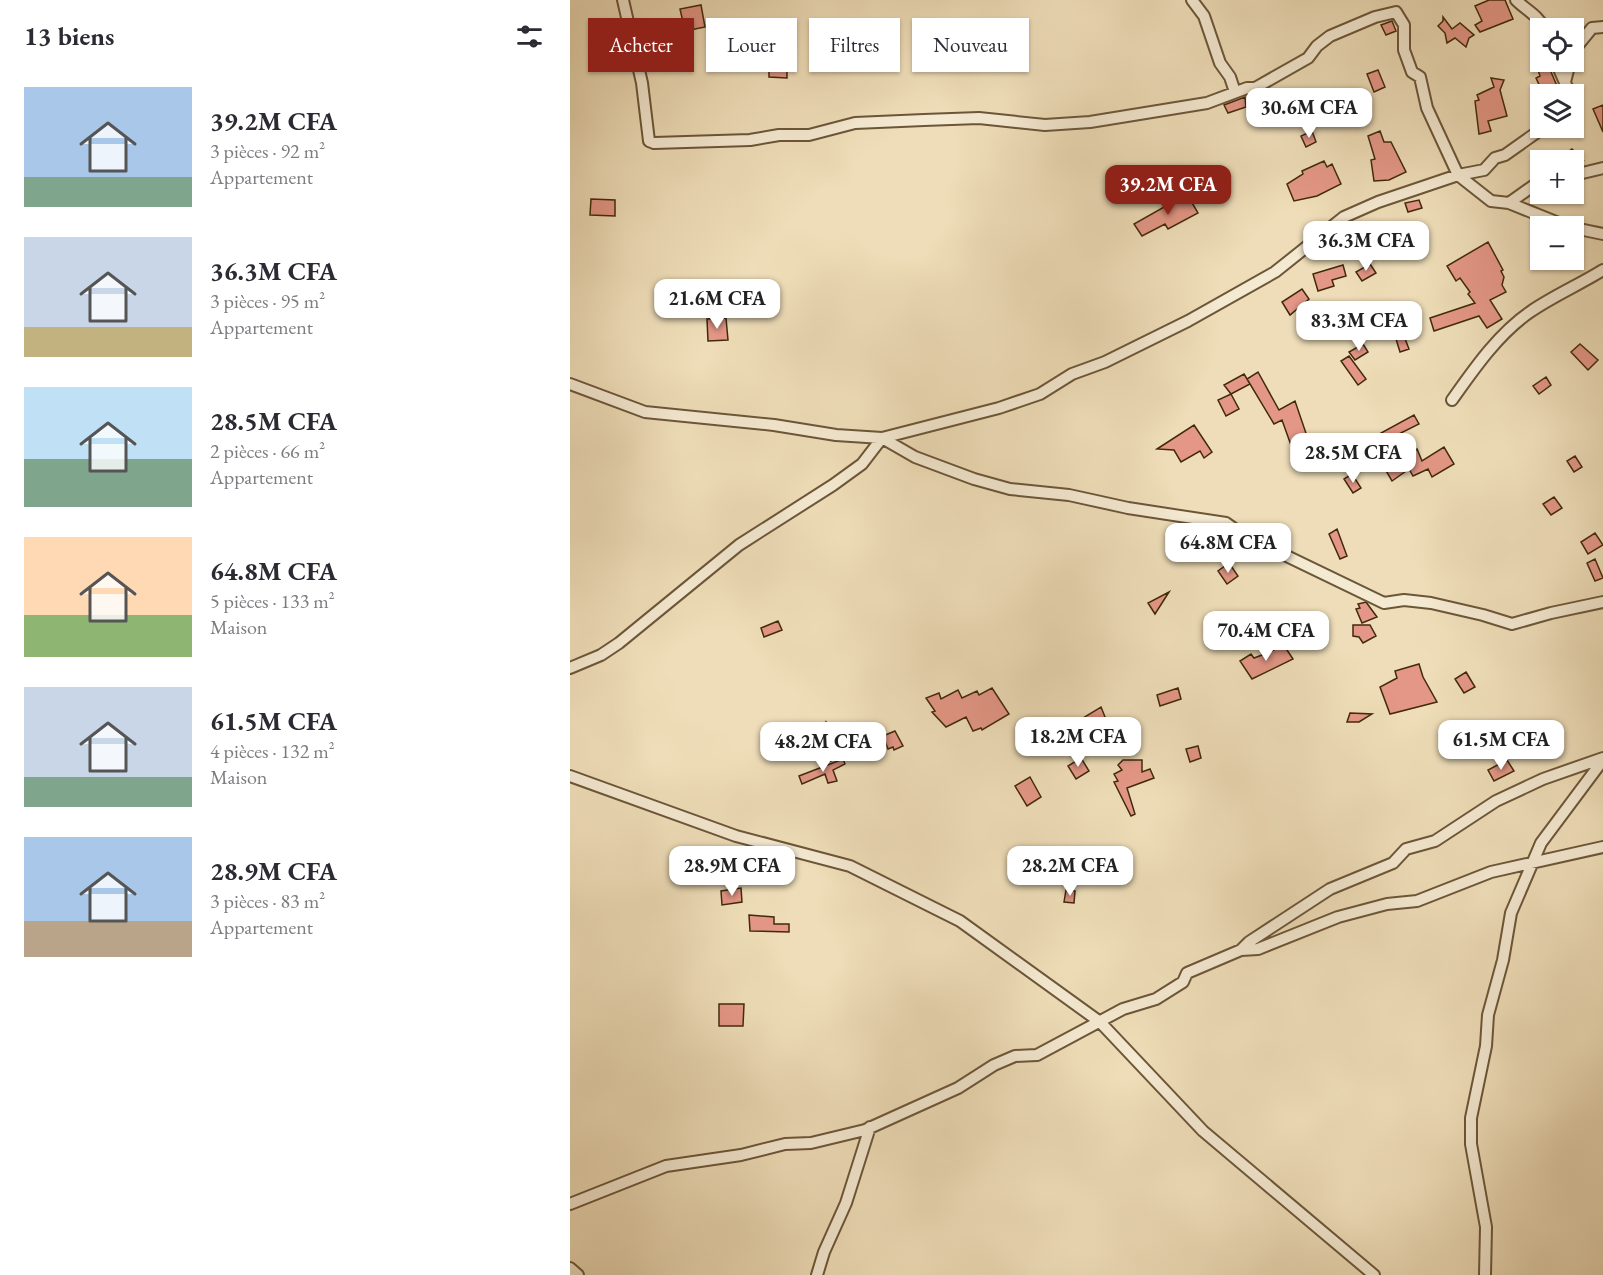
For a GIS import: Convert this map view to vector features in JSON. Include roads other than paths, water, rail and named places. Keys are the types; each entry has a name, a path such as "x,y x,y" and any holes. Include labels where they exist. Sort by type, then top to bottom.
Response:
{"street":[{"path":"623,0 642,83 649,141 654,143 750,140 779,135 809,135 855,123 980,118 1045,125 1129,118 1207,103 1235,92 1255,88 1308,58 1317,46 1330,36 1375,17 1396,12 1404,25 1404,50 1412,72 1420,77 1427,108 1458,175 1491,201 1509,203 1541,216"},
{"path":"1192,0 1204,16 1220,63 1230,77 1235,92"},
{"path":"1516,0 1524,8 1534,12 1538,18"},
{"path":"1584,38 1592,28 1603,27"},
{"path":"1560,72 1565,82"},
{"path":"1565,82 1568,72"},
{"path":"570,384 645,412 774,425 836,435 882,438 999,408 1040,394 1072,374 1105,362 1188,321 1275,272 1344,218 1378,202 1458,175 1484,170 1495,158 1505,155 1530,137"},
{"path":"1584,173 1603,168"},
{"path":"1509,203 1530,188"},
{"path":"1584,230 1603,234"},
{"path":"1452,400 1503,335 1515,324 1561,293 1603,270"},
{"path":"882,438 915,457 974,479 1010,489 1069,495 1128,508 1226,523 1243,536 1384,603 1404,600 1431,603 1512,624 1551,612 1603,602"},
{"path":"570,668 601,655 619,643 739,545 862,464 882,438"},
{"path":"1485,1275 1486,1227 1472,1144 1471,1118 1486,1046 1488,1015 1503,960 1511,913 1547,834 1603,759"},
{"path":"1241,950 1249,942 1330,889 1393,863 1406,849 1435,841 1496,801 1543,779 1603,759"},
{"path":"570,776 736,836 850,866 960,921 1100,1022 1203,1131 1374,1275"},
{"path":"570,1204 666,1166 741,1155 785,1144 811,1143 870,1127 951,1091 994,1065 1015,1056 1037,1055 1123,1009 1156,999 1183,982 1187,973 1241,950 1258,949 1293,933 1358,911 1387,904 1418,901 1491,872 1603,848"},
{"path":"817,1275 824,1252 846,1203 870,1127"},
{"path":"570,1268 578,1275"}]}
